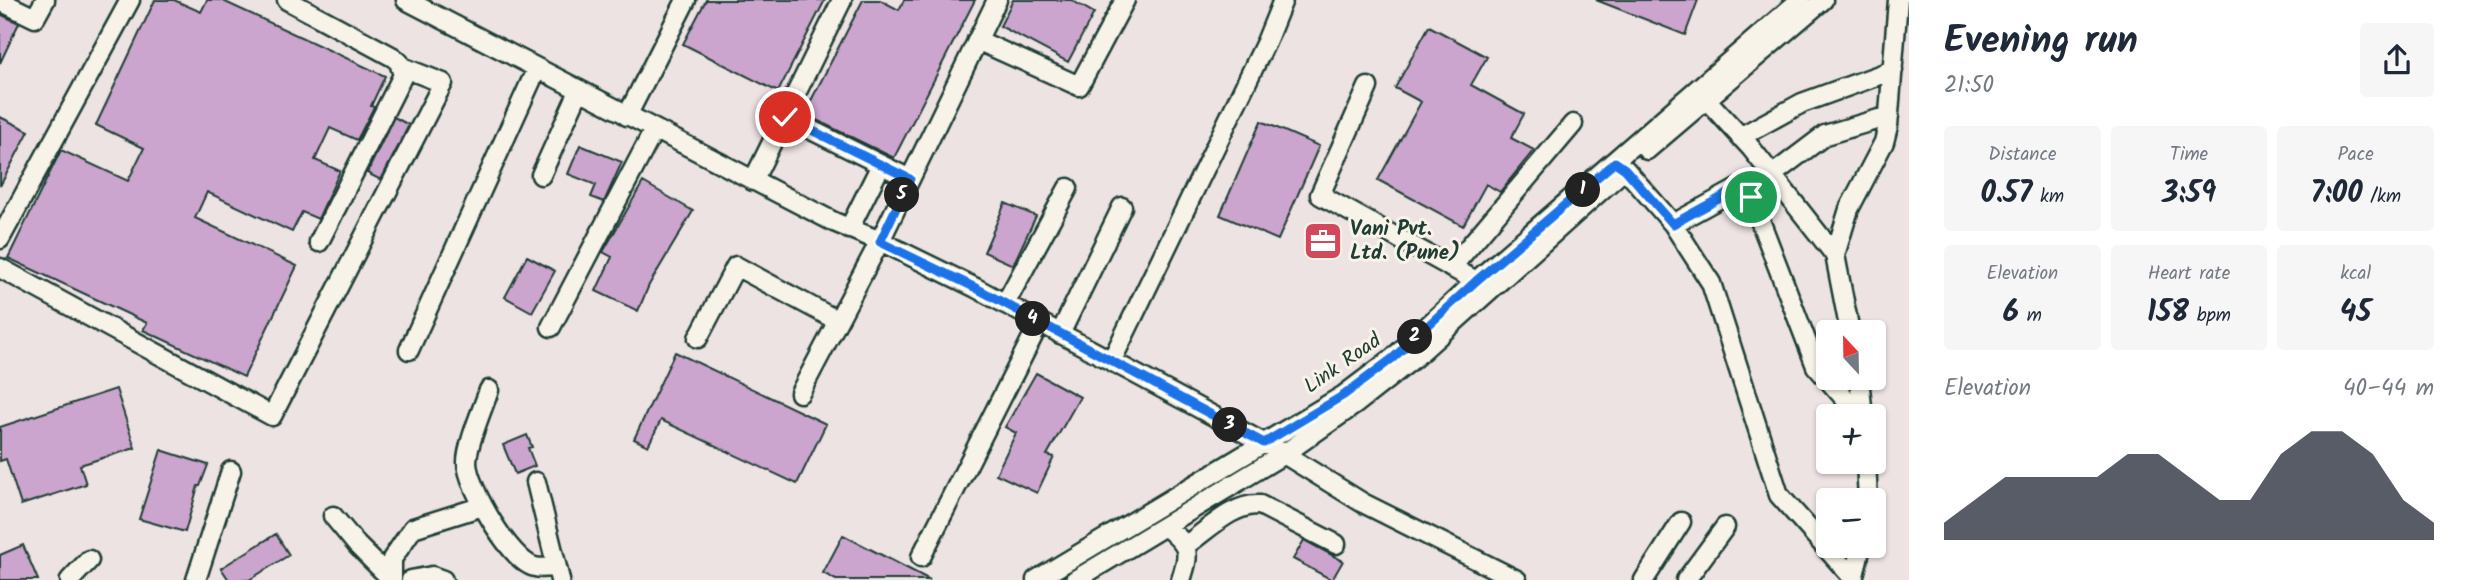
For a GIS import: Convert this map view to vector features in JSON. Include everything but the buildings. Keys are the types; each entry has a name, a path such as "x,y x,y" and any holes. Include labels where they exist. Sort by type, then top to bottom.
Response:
{"street":[{"path":"0,1 35,18 45,0"},
{"path":"0,239 130,0"},
{"path":"0,268 272,416 443,83 402,67 393,57 288,0"},
{"path":"406,0 437,7 537,68 627,116 1040,322 1284,454 1363,503 1517,580"},
{"path":"627,116 685,0"},
{"path":"753,181 842,0"},
{"path":"800,393 880,242 997,0"},
{"path":"977,40 1079,86 1125,0"},
{"path":"1112,360 1266,42 1283,0"},
{"name":"Link Road","path":"1074,580 1284,454 1357,403 1413,359 1800,0"},
{"name":"Link Road","path":"1036,580 1344,395 1383,365 1476,281 1706,99 1823,0"},
{"path":"1835,255 1849,209 1884,142 1889,116 1898,0"},
{"path":"319,242 398,86 403,75 402,67"},
{"path":"409,350 537,68"},
{"path":"1740,137 1802,103 1893,70"},
{"path":"1368,87 1320,195 1476,281"},
{"path":"541,175 579,90"},
{"path":"1706,99 1772,175 1835,255 1848,320"},
{"path":"1751,197 1772,175 1825,135 1889,116"},
{"path":"785,117 910,179"},
{"path":"1451,268 1573,124"},
{"path":"551,327 654,130"},
{"path":"849,229 881,165"},
{"path":"1620,165 1673,224 1711,283 1779,495 1853,579"},
{"path":"1673,224 1746,184 1816,366 1851,404"},
{"path":"1005,304 1068,188"},
{"path":"1060,334 1122,207"},
{"path":"698,338 736,266 838,321"},
{"path":"921,557 1040,322"},
{"path":"489,390 468,456 467,464 473,490 495,526 525,562 535,568 558,573 536,482"},
{"path":"196,580 231,471"},
{"path":"1186,545 1237,509 1253,505 1260,505 1336,544"},
{"path":"392,579 392,559 413,528 483,506"},
{"path":"333,516 357,545 392,579"},
{"path":"1644,580 1681,522"},
{"path":"1165,526 1186,545 1186,564 1181,580"},
{"path":"1686,580 1725,527"},
{"path":"1853,579 1857,558"},
{"path":"70,580 89,560"},
{"path":"411,580 432,576 443,580"}],"place":[{"name":"Vani Pvt. Ltd. (Pune)","path":"1323,241"}],"route":[{"path":"785,117 910,179 880,242 976,288 1264,443 1344,395 1393,358 1476,281 1615,162 1625,169 1673,224 1746,184 1751,197"}]}
